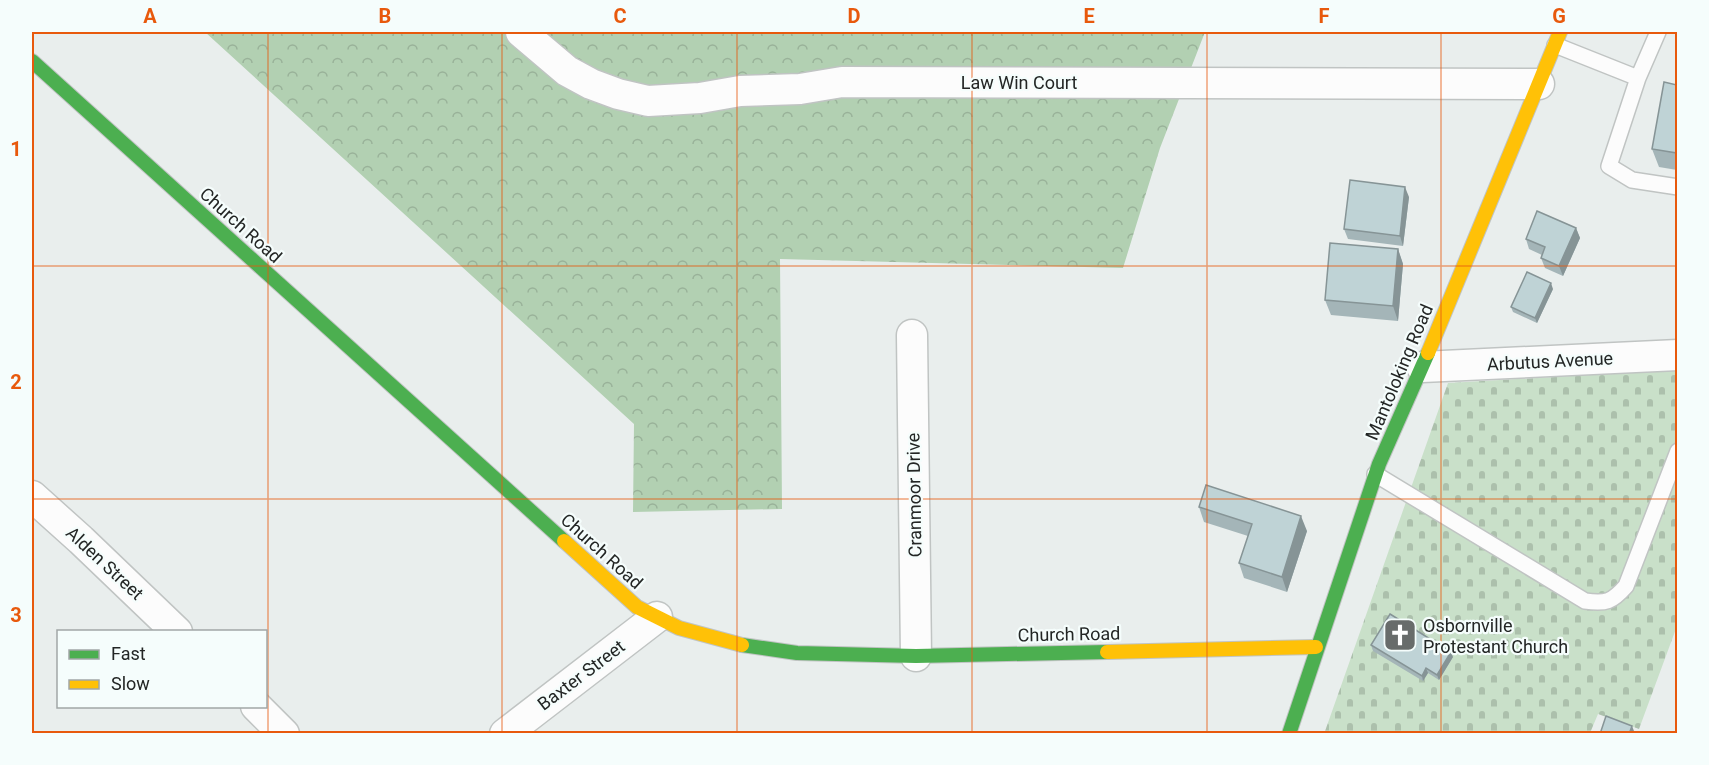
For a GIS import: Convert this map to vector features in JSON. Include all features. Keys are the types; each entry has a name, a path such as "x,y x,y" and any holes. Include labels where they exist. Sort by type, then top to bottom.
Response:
{"street":[{"name":"Law Win Court","path":"521,32 567,71 591,84 618,94 648,101 700,98 740,91 800,89 842,82 1539,84"},
{"name":"Mantoloking Road","path":"1289,734 1375,474 1422,367 1557,38"},
{"name":"Church Road","path":"32,61 638,607 679,628 734,644 797,653 916,656 1316,647"},
{"name":"Cranmoor Drive","path":"912,335 916,656"},
{"name":"Arbutus Avenue","path":"1422,367 1677,355"},
{"name":"Alden Street","path":"32,496 175,630"},
{"name":"Baxter Street","path":"506,734 657,617"},
{"path":"258,708 284,734"}],"lane":[{"path":"1658,32 1638,78 1609,166 1632,180 1677,188"},
{"path":"1557,38 1638,78"},
{"path":"1375,474 1585,601 1598,603 1615,599 1626,586 1677,451"}],"green space":[{"path":"205,32 1205,32 1160,148 1123,268 780,259 782,509 633,512 634,424"},
{"path":"1677,370 1677,626 1639,729 1598,714 1590,733 1324,734 1448,383"}],"building":[{"path":"1664,82 1677,85 1677,153 1652,149"},
{"path":"1350,180 1405,187 1400,236 1344,229"},
{"path":"1537,211 1576,228 1559,266 1541,258 1545,247 1526,239"},
{"path":"1330,243 1398,249 1393,306 1325,300"},
{"path":"1527,272 1551,283 1535,318 1511,307"},
{"path":"1206,485 1301,516 1282,577 1239,563 1252,524 1199,507"},
{"name":"Osbornville Protestant Church","path":"1390,614 1451,652 1437,675 1426,668 1422,676 1371,645"},
{"path":"1606,716 1632,726 1629,734 1600,734"}],"traffic: fast":[{"path":"32,61 564,541"},
{"path":"1289,734 1379,464 1428,353"},
{"path":"742,645 797,653 916,656 1107,652"}],"traffic: slow":[{"path":"1428,353 1560,32"},
{"path":"564,541 637,607 679,628 742,645"},
{"path":"1107,652 1316,647"}],"place":[{"name":"Osbornville Protestant Church","path":"1400,635"}]}
